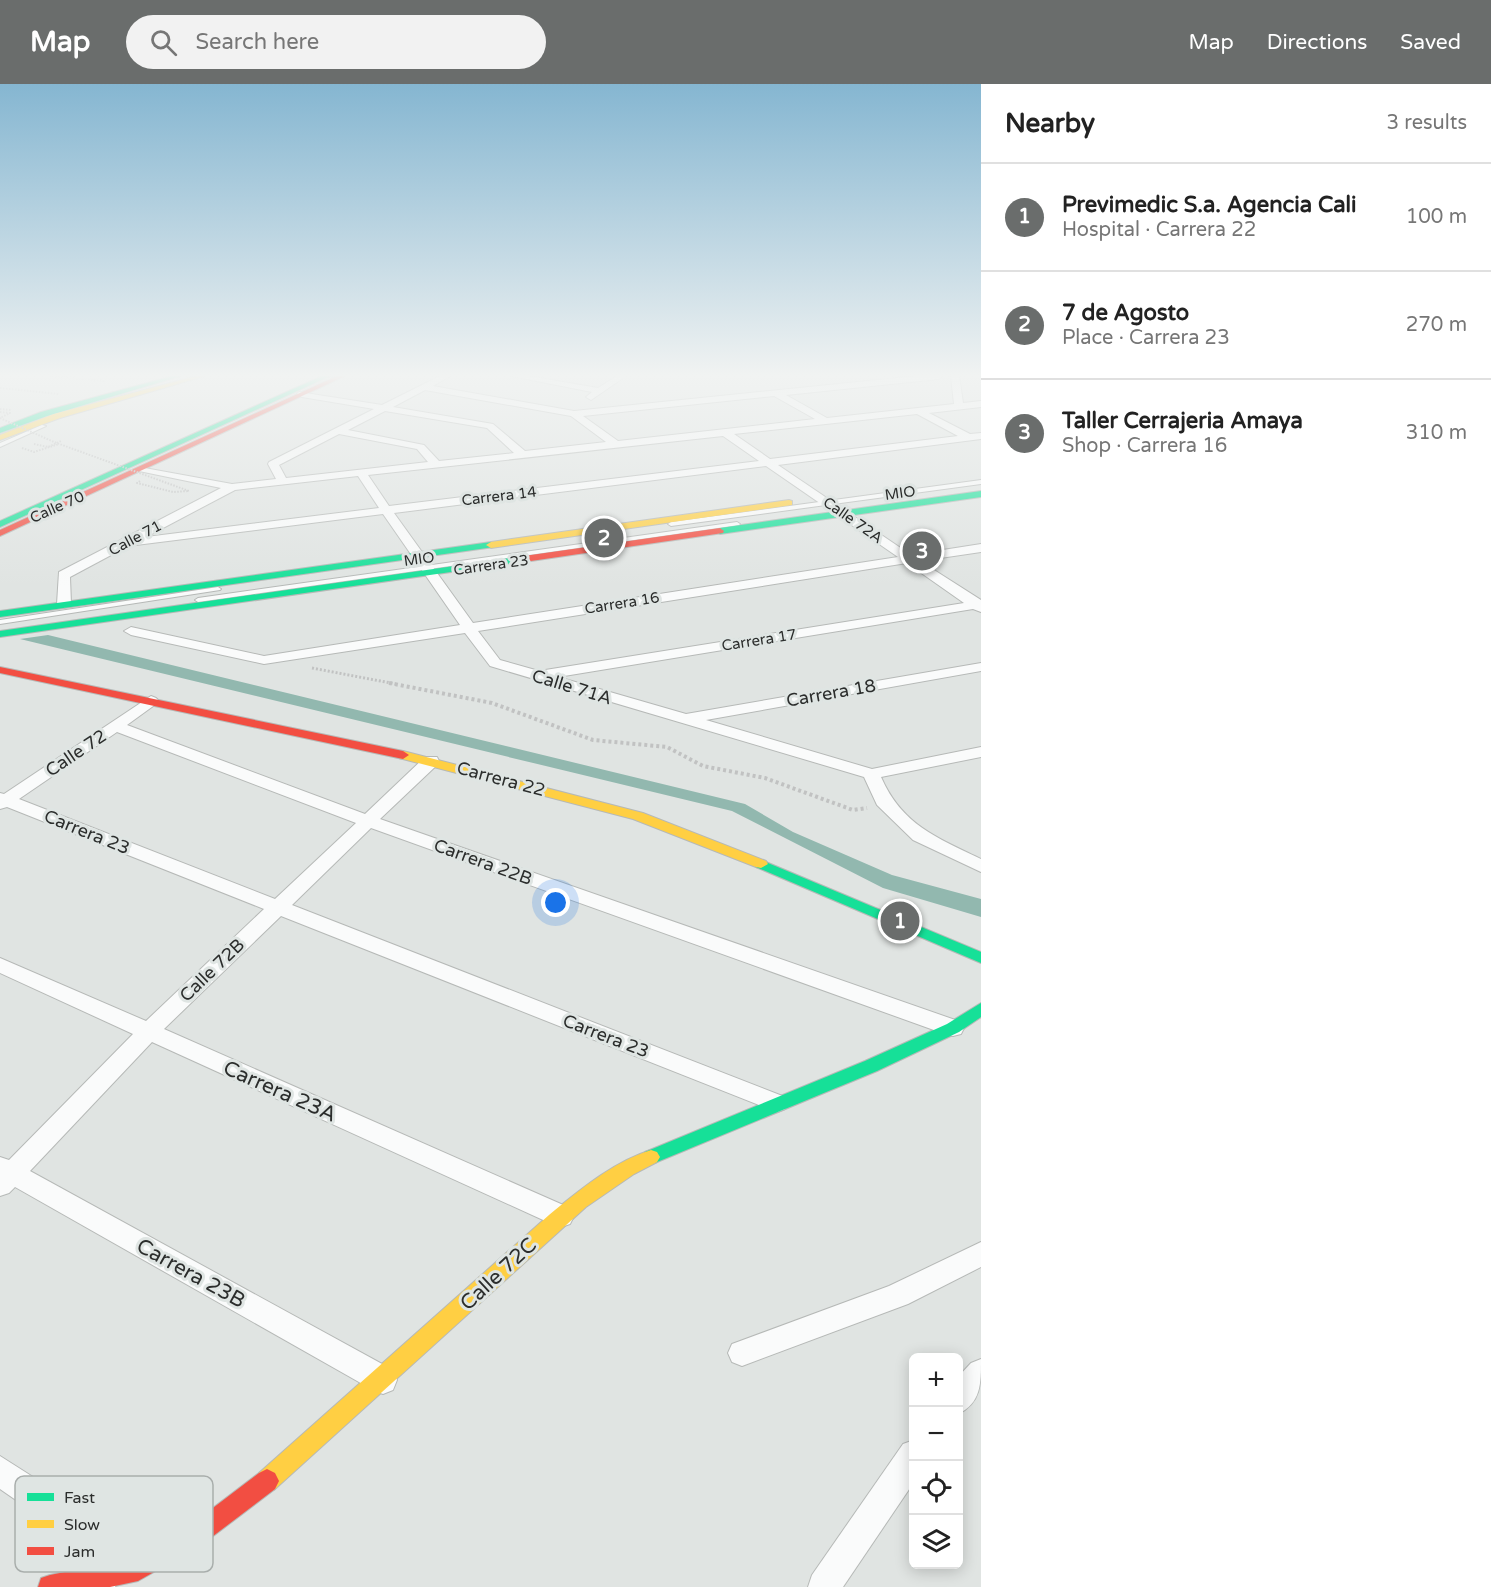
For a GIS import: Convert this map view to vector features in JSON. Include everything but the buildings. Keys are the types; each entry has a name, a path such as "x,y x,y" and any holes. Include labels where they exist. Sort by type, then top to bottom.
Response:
{"main road":[{"path":"0,524 174,446"},
{"name":"Calle 70","path":"0,532 77,499 142,475 199,446"},
{"name":"Carrera 23","path":"0,612 422,563 832,506 981,480"},
{"path":"40,507 77,499 87,486"},
{"name":"Carrera 23","path":"0,634 422,563 832,506 981,494"},
{"name":"Carrera 22","path":"0,670 431,761 649,820 701,839 981,958"},
{"name":"Calle 72C","path":"213,1522 260,1487 382,1380 561,1216 633,1164 871,1066 953,1028 981,1009"},
{"name":"Calle 72C","path":"50,1587 126,1572"}],"street":[{"path":"284,483 273,464 308,446"},
{"path":"416,446 420,447 437,465"},
{"path":"513,446 523,455"},
{"path":"142,475 232,487 284,483 597,446"},
{"name":"Calle 72A","path":"745,446 979,606"},
{"name":"Carrera 14","path":"125,543 896,446"},
{"name":"Calle 71A","path":"362,474 467,627 495,663 681,720 871,774"},
{"name":"Calle 71","path":"64,604 64,575 232,487"},
{"name":"Carrera 16","path":"131,632 264,660 981,548"},
{"name":"Carrera 17","path":"536,676 979,606"},
{"name":"Carrera 18","path":"681,720 981,667"},
{"name":"Calle 72","path":"2,801 151,701"},
{"name":"Carrera 22B","path":"116,726 368,821 953,1028"},
{"path":"981,752 871,774 883,801 919,836 981,866"},
{"name":"Calle 72B","path":"4,1176 147,1033 431,761"},
{"name":"Carrera 23","path":"2,801 777,1103"},
{"name":"Carrera 23A","path":"0,965 147,1033 561,1216"},
{"name":"Carrera 23B","path":"4,1176 382,1380"},
{"path":"742,1353 898,1295 981,1254"},
{"path":"963,1394 981,1373"},
{"path":"824,1587 910,1461"},
{"path":"0,1471 15,1481"},
{"path":"99,1572 102,1578"}],"lane":[{"path":"0,519 162,446"},
{"name":"MIO","path":"832,506 981,489"},
{"name":"MIO","path":"0,622 422,563"},
{"name":"MIO","path":"0,629 422,563"}],"path":[{"path":"26,446 22,448 23,451 37,451 51,446"},
{"path":"68,446 189,491 174,492 137,483 142,475"},
{"path":"308,668 492,703 593,740 667,747 703,766 765,778 853,810 871,807 883,801"}],"shaded area":[{"path":"48,635 745,804 793,832 892,875 981,899 981,917 883,888 732,811 20,639"}],"traffic: fast":[{"path":"0,524 172,446"},
{"path":"720,531 981,494"},
{"path":"0,614 491,545"},
{"path":"0,634 517,560"},
{"path":"761,864 981,958"},
{"path":"651,1157 871,1066 953,1028 981,1009"}],"traffic: slow":[{"path":"491,545 789,503"},
{"path":"403,755 638,816 761,864"},
{"path":"267,1481 579,1201 627,1169 651,1157"}],"traffic: jam":[{"path":"0,533 189,446"},
{"path":"517,560 720,531"},
{"path":"0,670 403,755"},
{"path":"213,1522 267,1481"},
{"path":"50,1587 123,1572"}],"place":[{"name":"7 de Agosto","path":"604,538"},
{"name":"Taller Cerrajeria Amaya","path":"922,551"},
{"name":"Previmedic S.a. Agencia Cali","path":"900,921"}]}
